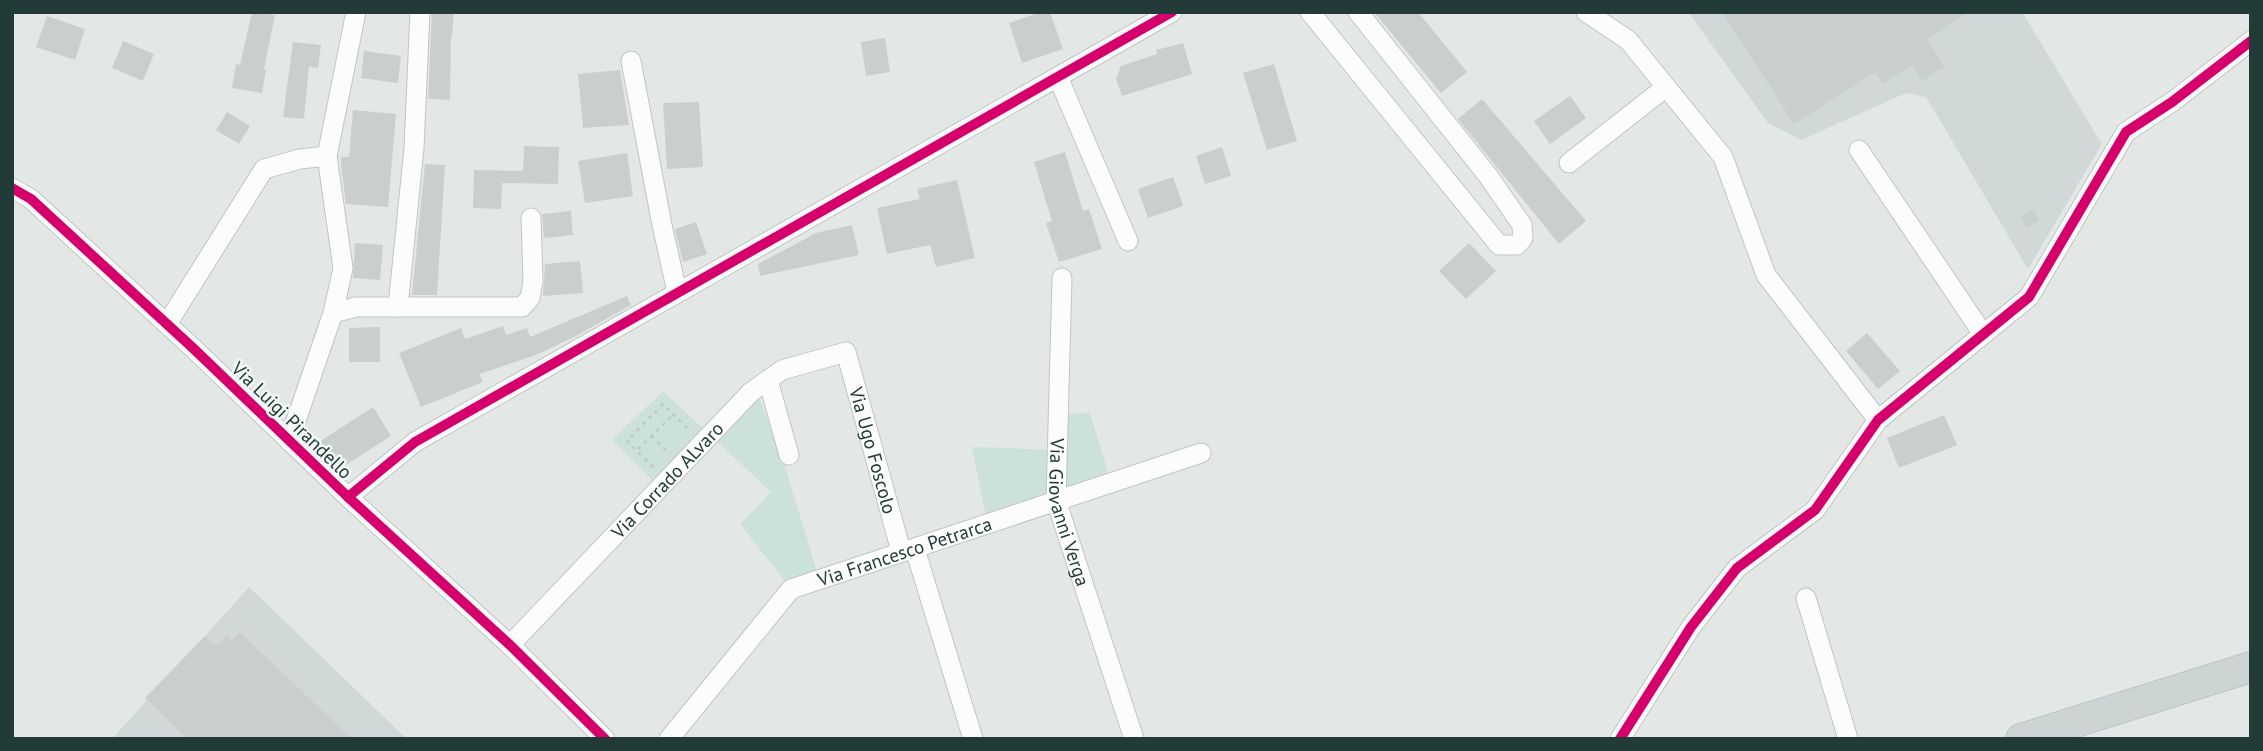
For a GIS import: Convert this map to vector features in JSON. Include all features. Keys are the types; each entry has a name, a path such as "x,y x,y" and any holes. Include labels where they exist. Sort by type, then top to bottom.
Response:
{"main road":[{"path":"2021,739 2250,668"}],"street":[{"path":"289,441 333,313 343,268 327,156 356,12"},
{"path":"398,307 414,148 420,12"},
{"path":"348,497 415,442 1172,12"},
{"path":"1310,12 1499,245 1517,245 1523,238 1522,225 1489,177 1358,12"},
{"path":"1586,12 1628,40 1723,157 1766,275 1878,420"},
{"path":"1620,739 1691,627 1737,568 1815,510 1878,420 2029,297 2126,132 2172,102 2251,41"},
{"path":"631,61 677,292"},
{"path":"1058,77 1128,241"},
{"path":"1569,163 1666,87"},
{"path":"1860,150 1983,334"},
{"path":"167,324 264,169 300,159 327,156"},
{"name":"Via Luigi Pirandello","path":"12,188 31,199 167,324 348,497 510,645 605,739"},
{"path":"333,313 356,307 522,307 530,298 533,281 531,218"},
{"name":"Via Giovanni Verga","path":"1062,278 1056,500 1134,739"},
{"name":"Via Corrado ALvaro","path":"510,645 751,392 782,370 846,352"},
{"name":"Via Ugo Foscolo","path":"846,352 908,550 972,739"},
{"path":"768,380 789,456"},
{"name":"Via Francesco Petrarca","path":"669,739 791,589 1201,453"},
{"path":"1805,598 1848,739"}],"path":[{"path":"667,480 627,440 663,404 702,443"},
{"path":"637,450 673,415"},
{"path":"651,436 682,465"}],"shaded area":[{"path":"1688,12 2022,12 2102,144 2028,269 1926,97 1906,93 1801,140 1768,123"},
{"path":"249,587 407,739 112,739"}],"green space":[{"path":"663,391 710,435 660,488 612,440"},
{"path":"758,395 782,457 819,578 791,589 740,524 771,492 710,435"},
{"path":"1090,413 1111,482 987,523 972,447 1057,450 1058,414"}],"building":[{"path":"252,12 275,15 262,93 232,88 236,64 240,65"},
{"path":"432,12 454,12 450,100 428,99"},
{"path":"1041,12 1050,12 1063,49 1022,63 1009,23"},
{"path":"1374,12 1418,12 1467,72 1441,93"},
{"path":"1722,12 1969,12 1927,39 1944,67 1922,81 1912,65 1883,84 1875,72 1794,124"},
{"path":"47,16 85,29 75,60 36,47"},
{"path":"885,38 890,72 866,76 861,42"},
{"path":"123,41 154,54 143,81 112,68"},
{"path":"293,42 321,45 318,68 309,67 304,119 283,117"},
{"path":"1183,43 1192,74 1122,96 1116,79 1121,66 1157,54 1156,50"},
{"path":"364,51 401,56 398,83 361,78"},
{"path":"1274,64 1297,141 1267,150 1243,73"},
{"path":"620,70 629,125 583,128 578,74"},
{"path":"1570,96 1586,118 1550,144 1534,121"},
{"path":"1482,99 1586,221 1559,244 1458,119"},
{"path":"699,102 703,167 667,169 663,103"},
{"path":"353,110 396,114 388,207 346,204 341,157 349,157"},
{"path":"227,112 250,126 239,144 216,130"},
{"path":"524,146 559,147 558,184 502,183 501,209 473,208 474,170 523,171"},
{"path":"1222,147 1231,176 1205,184 1196,156"},
{"path":"1065,152 1083,211 1089,209 1102,249 1059,262 1046,223 1052,221 1034,162"},
{"path":"627,153 633,196 585,203 578,161"},
{"path":"425,164 445,165 437,295 412,295"},
{"path":"1173,177 1183,206 1148,218 1138,189"},
{"path":"957,180 975,258 936,267 930,245 887,254 877,208 920,199 917,189"},
{"path":"2033,209 2040,220 2027,228 2020,216"},
{"path":"571,211 573,235 544,238 542,214"},
{"path":"696,222 707,254 683,262 675,229"},
{"path":"852,225 859,255 760,276 758,264 816,233"},
{"path":"355,243 383,245 380,280 353,278"},
{"path":"1469,243 1496,271 1466,299 1439,271"},
{"path":"580,261 583,293 543,296 545,264"},
{"path":"627,296 631,305 576,336 536,355 479,374 483,382 421,407 399,353 461,328 465,339 503,326 506,335 527,328 530,337"},
{"path":"380,327 380,362 349,362 349,328"},
{"path":"1867,333 1900,371 1878,389 1846,351"},
{"path":"373,407 391,436 338,470 313,446"},
{"path":"1944,415 1957,445 1899,468 1887,438"},
{"path":"240,632 352,739 188,739 145,698 205,636 216,646 227,635 232,641"}],"cycle path":[{"path":"348,497 415,442 1172,12"},
{"path":"1620,739 1691,627 1737,568 1815,510 1878,420 2029,297 2126,132 2172,102 2251,41"},
{"path":"12,188 31,199 194,349 348,497 510,645 605,739"}]}
